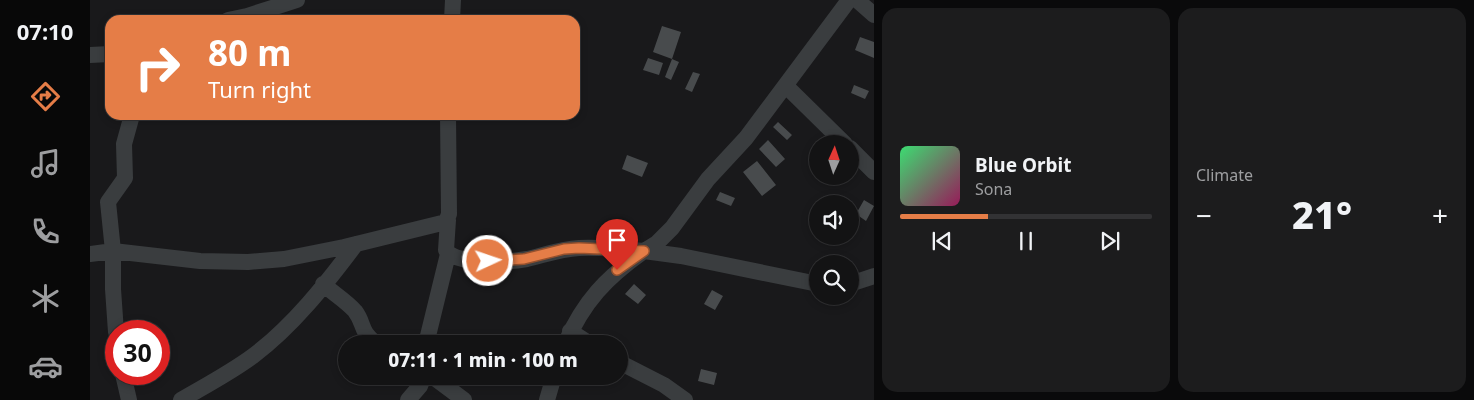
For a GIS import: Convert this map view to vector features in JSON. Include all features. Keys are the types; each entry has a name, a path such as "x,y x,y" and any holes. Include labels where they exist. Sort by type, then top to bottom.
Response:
{"street":[{"path":"250,15 297,0"},
{"path":"452,0 452,15"},
{"path":"569,335 596,291 617,270 657,243 672,228 708,179 746,138 849,0"},
{"path":"857,0 874,14"},
{"path":"90,55 105,54"},
{"path":"786,86 836,135"},
{"path":"115,320 113,251 108,202 125,178 124,144 131,120"},
{"path":"428,335 448,254 446,246 448,220 448,120"},
{"path":"859,157 874,172"},
{"path":"90,254 113,251 200,261 248,262 284,259 437,225 448,220"},
{"path":"181,400 222,377 253,356 290,323 356,244"},
{"path":"448,254 463,260 488,261 524,259 564,249 579,248 644,251 681,256 809,282"},
{"path":"859,281 874,276"},
{"path":"323,284 353,309 362,330 367,335"},
{"path":"628,367 664,385 685,400"},
{"path":"126,385 129,400"},
{"path":"408,400 420,385"},
{"path":"444,385 464,400"},
{"path":"547,400 551,385"}],"building":[{"path":"662,26 681,32 672,59 653,52"},
{"path":"860,37 874,42 874,58 855,50"},
{"path":"648,58 663,63 659,75 643,70"},
{"path":"672,59 679,62 671,80 665,77"},
{"path":"693,72 700,74 692,92 685,89"},
{"path":"854,85 869,91 865,99 851,93"},
{"path":"778,122 792,135 787,140 773,127"},
{"path":"768,140 785,159 776,167 759,149"},
{"path":"627,155 648,163 642,177 622,169"},
{"path":"757,161 776,185 762,196 743,172"},
{"path":"720,192 735,198 731,206 716,200"},
{"path":"864,200 874,206 866,221 859,216 859,209"},
{"path":"634,284 646,295 638,304 625,294"},
{"path":"712,290 723,296 715,310 704,304"},
{"path":"701,369 717,373 714,385 698,381"}],"route":[{"path":"488,261 524,259 564,249 579,248 644,251 617,270"}]}
